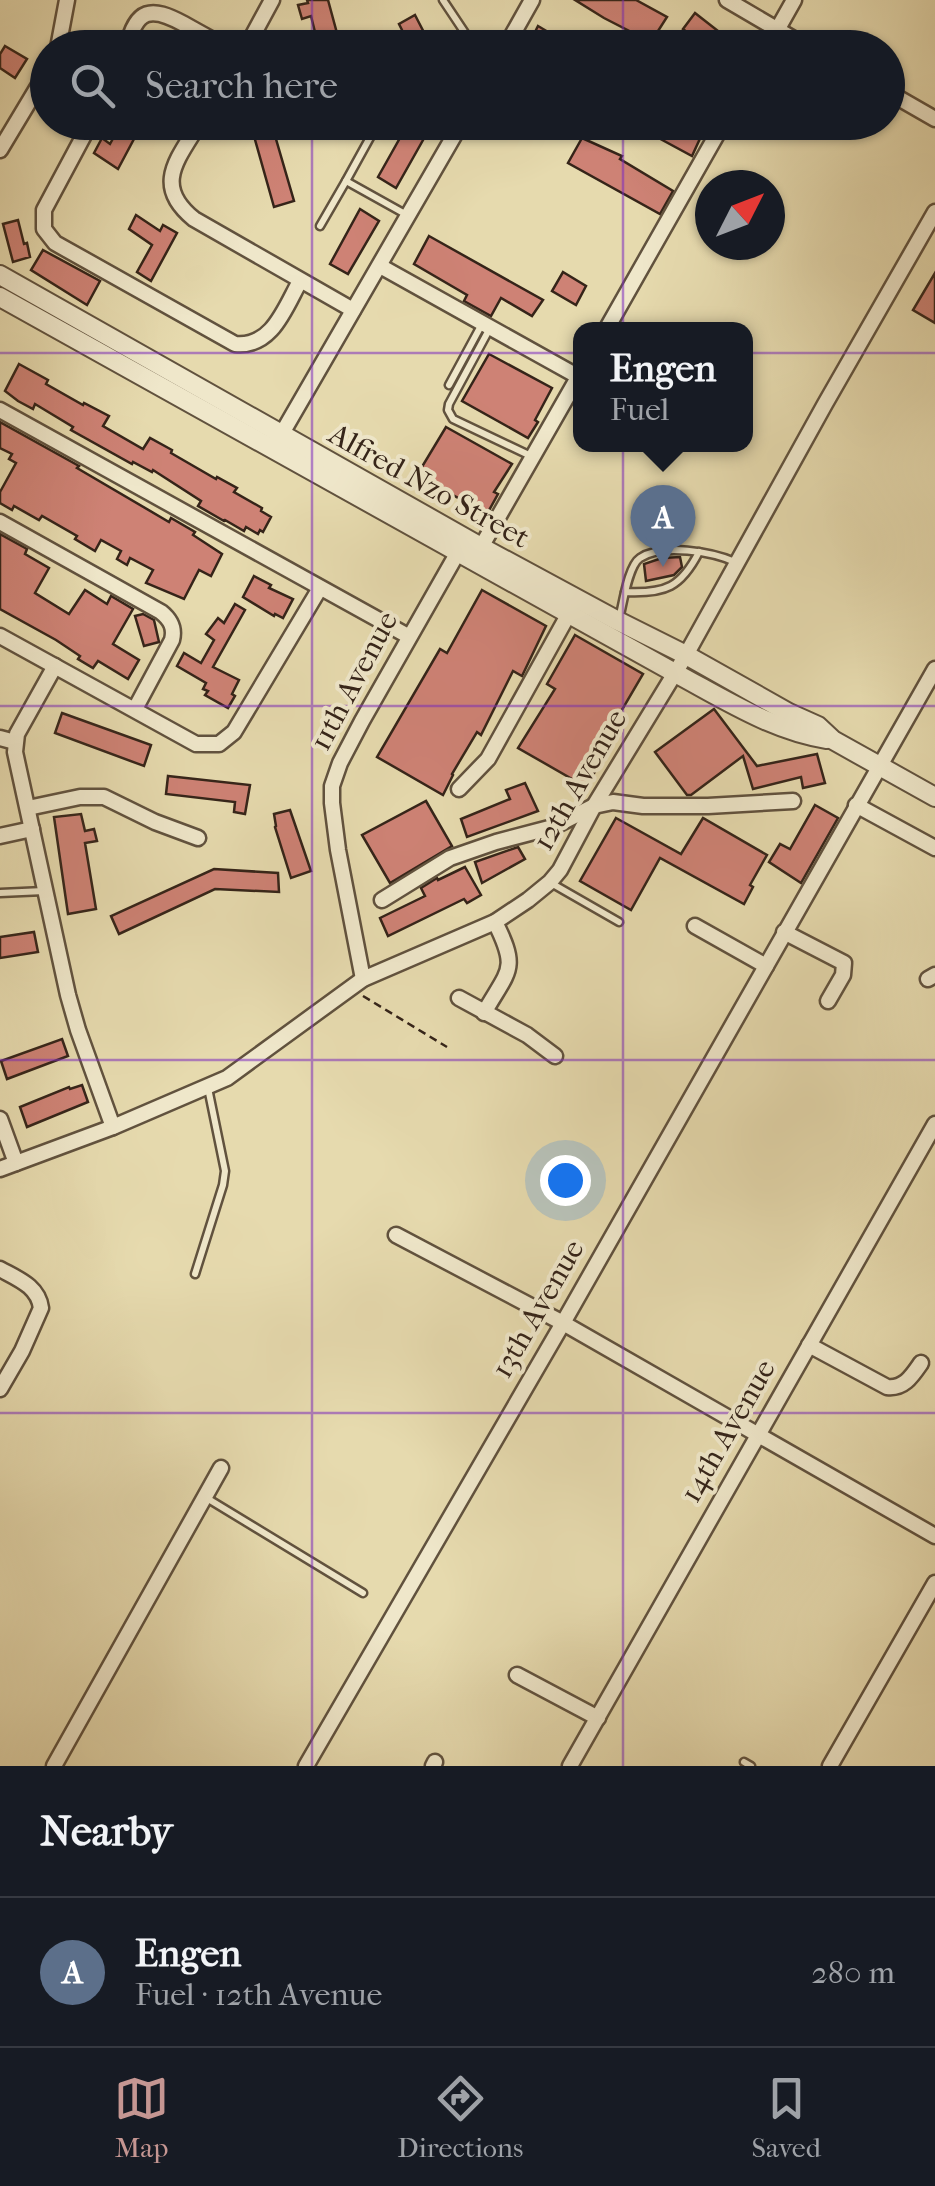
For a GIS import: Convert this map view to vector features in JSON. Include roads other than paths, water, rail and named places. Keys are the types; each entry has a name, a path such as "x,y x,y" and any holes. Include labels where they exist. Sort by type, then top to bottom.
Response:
{"street":[{"path":"61,30 67,0"},
{"path":"256,30 272,0"},
{"path":"515,30 532,0"},
{"path":"727,0 777,29 794,0"},
{"path":"134,30 142,16 153,12 168,15 195,30"},
{"path":"0,150 30,100"},
{"path":"905,102 935,119"},
{"path":"81,140 44,210 44,228 54,243 235,344 256,342 271,331 300,281"},
{"path":"190,140 170,180 175,200 194,219 353,310"},
{"path":"278,441 449,140"},
{"path":"611,322 714,140"},
{"name":"12th Avenue","path":"0,1169 208,1087 240,1070 363,979 495,922 550,882 686,655 935,212"},
{"path":"380,266 573,371"},
{"name":"Alfred Nzo Street","path":"0,275 469,550 614,629 686,655 818,726 833,740 935,797"},
{"name":"Alfred Nzo Street","path":"0,297 278,441"},
{"name":"11th Avenue","path":"363,979 338,850 332,786 340,763 408,636 533,457 573,387"},
{"path":"0,410 408,636"},
{"path":"0,522 161,612 170,622 172,640 135,710"},
{"path":"0,636 196,744 219,744 234,732 320,588"},
{"path":"459,789 488,758 572,607"},
{"name":"Alfred Nzo Street","path":"614,629 674,673 786,728 833,740"},
{"path":"55,666 7,740 28,808 78,1030 113,1127"},
{"name":"13th Avenue","path":"306,1766 935,669"},
{"path":"28,808 80,797 104,797 198,838"},
{"path":"382,900 450,858 553,827 594,806 613,802 708,806 793,801"},
{"path":"856,805 935,848"},
{"path":"0,836 32,829"},
{"path":"484,1012 510,966 507,947 495,922"},
{"path":"695,926 766,966"},
{"path":"784,932 844,963 843,974 828,1001"},
{"path":"458,998 528,1035 555,1056"},
{"path":"0,1119 16,1163"},
{"name":"14th Avenue","path":"570,1766 935,1124"},
{"path":"396,1236 562,1323 935,1536"},
{"path":"0,1270 25,1282 36,1293 41,1308 0,1389"},
{"path":"809,1345 887,1386 900,1386 921,1363"},
{"path":"54,1766 220,1468"},
{"path":"830,1766 935,1583"},
{"path":"517,1675 598,1718"}],"lane":[{"path":"443,0 463,30"},
{"path":"320,226 369,140"},
{"path":"346,181 408,216"},
{"path":"449,385 487,325"},
{"path":"487,325 449,404 449,414 533,457"},
{"path":"614,629 632,569 641,558 676,550 717,554 737,563"},
{"path":"626,592 643,593 679,582 700,552"},
{"path":"550,882 618,922"},
{"path":"0,893 46,891"},
{"path":"194,1274 225,1171 208,1087"},
{"path":"204,1496 363,1593"}],"place":[{"name":"Engen","path":"663,567"}]}
